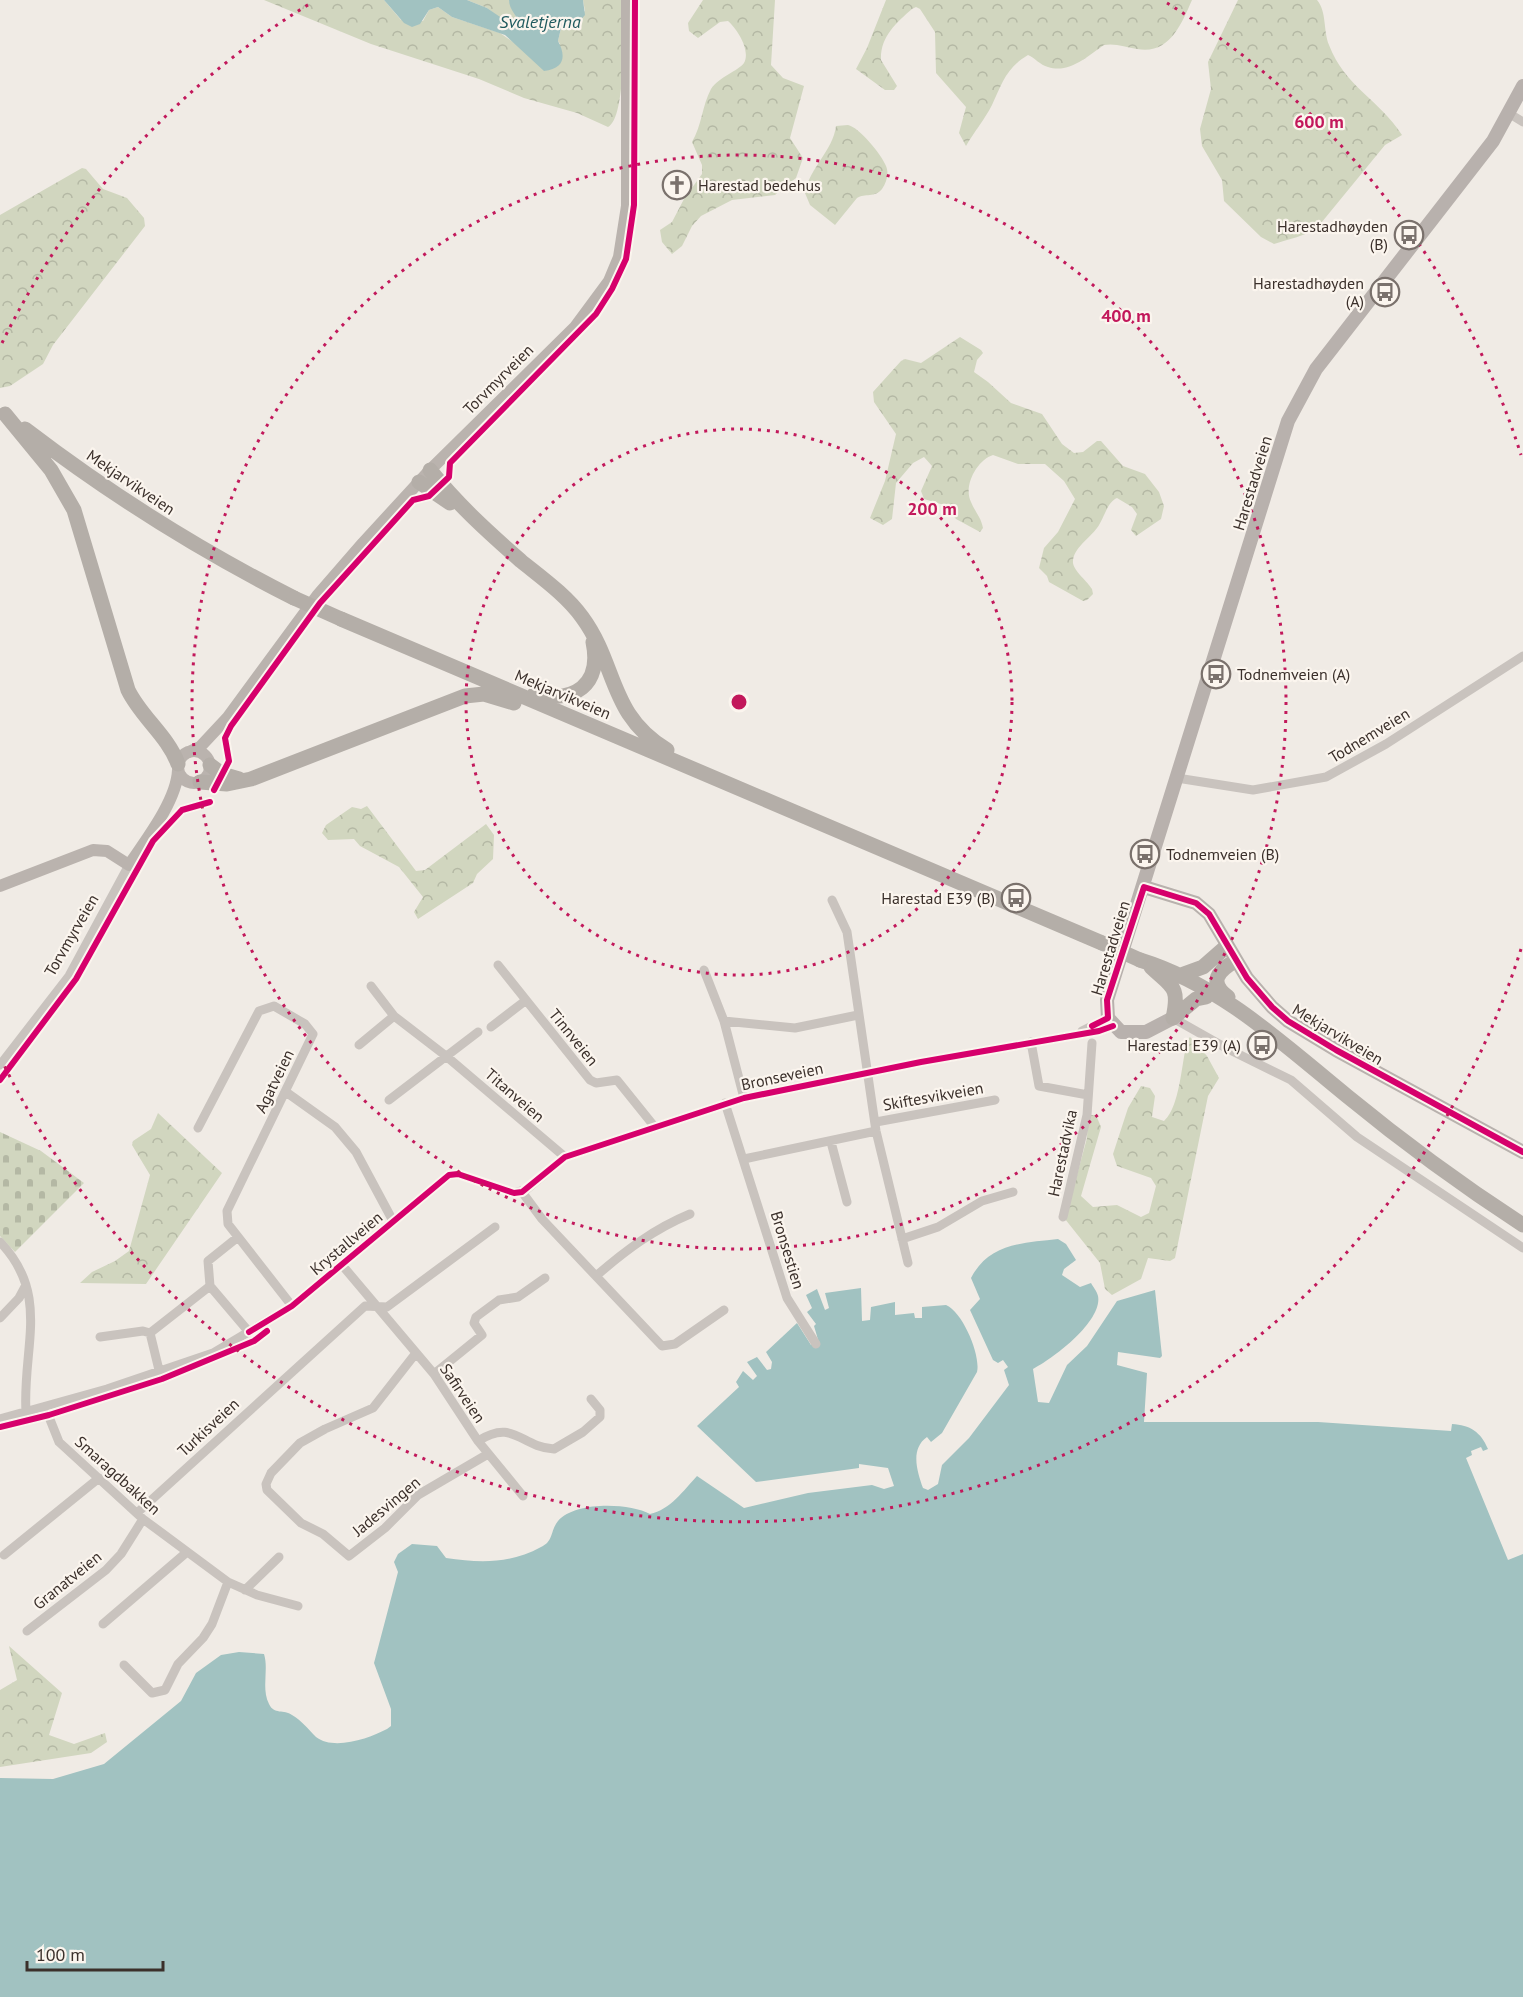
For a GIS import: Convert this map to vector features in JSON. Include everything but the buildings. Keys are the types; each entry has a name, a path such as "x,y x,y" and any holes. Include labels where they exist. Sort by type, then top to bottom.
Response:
{"highway":[{"path":"3,412 51,470 74,510 128,690 145,718 182,762"},
{"name":"Mekjarvikveien","path":"3,412 121,500 217,558 294,598 1144,962 1206,993"},
{"path":"430,470 470,517"},
{"path":"419,482 470,517 566,600 587,625 599,646 621,704 634,723 653,741 699,771"},
{"path":"511,691 558,698 582,688 594,665 594,646 587,625"},
{"path":"197,782 227,784 251,779 465,696 484,694 517,703 538,703"},
{"path":"209,763 228,776 251,779"},
{"path":"1181,975 1203,967 1227,946"},
{"path":"1235,961 1218,973 1215,979 1218,988 1237,1008 1347,1096 1523,1225"},
{"path":"1144,962 1174,987 1177,1000 1173,1018"},
{"name":"Mekjarvikveien","path":"1144,962 1181,975 1206,993"},
{"path":"1173,1018 1206,993"},
{"path":"1206,993 1237,1008"},
{"path":"1206,993 1313,1076 1347,1096"}],"main road":[{"name":"Torvmyrveien","path":"129,865 161,814 176,782 182,762 200,747 228,717 317,596 430,470 575,327 609,281 619,256 627,206 627,0"},
{"name":"Harestadveien","path":"1110,1022 1107,1000 1297,402 1334,344 1475,166 1510,114 1523,86"},
{"name":"Torvmyrveien","path":"209,763 228,717"},
{"path":"198,752 209,763 207,775 197,782 185,780 182,762 198,752"},
{"name":"Torvmyrveien","path":"161,814 197,782"},
{"path":"0,886 93,850 107,851 129,865"},
{"name":"Mekjarvikveien","path":"1144,886 1196,903 1219,927 1235,961 1272,1007 1305,1033 1523,1152"},
{"path":"1110,1022 1121,1032 1139,1034 1153,1030 1173,1018"}],"street":[{"path":"1510,114 1523,122"},
{"name":"Todnemveien","path":"1177,778 1253,790 1326,777 1386,744 1523,656"},
{"name":"Torvmyrveien","path":"0,1065 69,976 129,865"},
{"name":"Skiftesvikveien","path":"832,900 847,932 866,1072 876,1127 908,1263"},
{"name":"Tinnveien","path":"498,965 590,1080 596,1083 617,1080 654,1126"},
{"path":"704,970 724,1021 744,1098"},
{"name":"Titanveien","path":"371,986 394,1016 446,1056 565,1157"},
{"path":"490,1027 525,1001"},
{"name":"Agatveien","path":"198,1128 259,1011 274,1006 304,1024 313,1034 227,1211 228,1224 292,1306"},
{"path":"724,1021 795,1028 858,1015"},
{"path":"359,1045 394,1016"},
{"path":"1173,1018 1226,1048 1291,1080 1357,1137 1523,1248"},
{"name":"Bronseveien","path":"724,1310 675,1344 662,1346 518,1192 565,1157 725,1103 866,1072 1074,1035 1110,1022"},
{"path":"389,1100 478,1032"},
{"name":"Harestadvika","path":"1031,1042 1039,1086 1088,1095"},
{"name":"Harestadvika","path":"1063,1217 1085,1125 1092,1043"},
{"path":"286,1092 335,1127 356,1152 393,1221"},
{"name":"Skiftesvikveien","path":"744,1159 767,1152 831,1142 876,1127 995,1100"},
{"name":"Bronsestien","path":"725,1103 787,1298 816,1344"},
{"path":"831,1142 847,1202"},
{"name":"Krystallveien","path":"0,1419 45,1407 213,1353 292,1306 449,1175 458,1174"},
{"path":"902,1239 938,1227 982,1201 1013,1192"},
{"path":"596,1276 630,1247 667,1224 690,1214"},
{"path":"378,1306 387,1307 495,1227"},
{"path":"238,1238 208,1261 210,1286 249,1332"},
{"path":"0,1242 10,1252 26,1284 32,1306 26,1412"},
{"name":"Safirveien","path":"342,1265 434,1374 478,1441 523,1497"},
{"path":"434,1374 482,1335 474,1323 476,1317 499,1300 518,1298 545,1278"},
{"path":"0,1318 19,1298 26,1284"},
{"path":"150,1333 210,1286"},
{"name":"Turkisveien","path":"140,1516 299,1364 365,1306 378,1306"},
{"path":"100,1337 144,1331 150,1333"},
{"path":"150,1333 159,1370"},
{"name":"Jadesvingen","path":"416,1353 373,1408 325,1429 300,1443 271,1473 266,1484 267,1490 301,1523 323,1534 349,1556 385,1528 418,1495 488,1454"},
{"path":"478,1441 489,1434 507,1431 554,1449 583,1432 600,1417 600,1410 591,1399"},
{"name":"Smaragdbakken","path":"45,1407 59,1442 140,1516 228,1582 245,1590 298,1606"},
{"path":"4,1556 99,1478"},
{"name":"Granatveien","path":"27,1631 106,1570 121,1554 140,1516"},
{"path":"103,1624 187,1552"},
{"path":"245,1590 279,1557"},
{"path":"124,1665 146,1690 152,1693 165,1690 177,1664 203,1638 212,1624 228,1582"}],"green space":[{"path":"264,0 384,0 401,20 423,21 429,10 438,7 452,17 500,33 516,44 560,44 558,41 561,28 585,11 583,0 624,0 621,89 614,120 608,127 577,113 524,98 479,79 371,44"},
{"path":"467,0 509,0 520,26 516,29 487,8"},
{"path":"703,0 775,0 771,65 783,78 804,86 790,138 803,158 796,178 775,195 732,200 701,216 692,226 682,246 672,254 662,242 660,230 672,222 684,199 702,174 702,165 692,142 708,95 714,85 741,66 746,58 742,40 728,21 720,22 698,38 689,31 688,23"},
{"path":"886,0 1192,0 1178,28 1166,43 1158,47 1148,50 1104,45 1078,63 1056,69 1045,66 1028,55 1014,65 966,146 959,133 966,107 936,73 935,32 920,9 916,7 912,9 900,20 890,31 883,44 881,60 897,86 894,90 885,90 856,69"},
{"path":"1238,0 1317,0 1322,10 1329,45 1344,72 1402,135 1385,145 1317,228 1274,244 1261,237 1224,201 1222,180 1202,146 1200,129 1211,89 1208,62"},
{"path":"848,125 864,136 884,161 887,178 879,192 857,198 835,225 810,205 805,193 811,176 830,144 836,126"},
{"path":"82,168 86,169 103,189 127,198 144,218 145,226 53,345 43,364 10,386 0,388 0,215"},
{"path":"960,337 983,353 977,360 974,372 1011,403 1042,414 1062,444 1074,453 1083,452 1097,441 1101,441 1123,466 1145,474 1159,492 1164,506 1161,519 1136,536 1131,530 1137,514 1132,507 1117,498 1108,507 1097,528 1078,548 1073,563 1092,589 1093,594 1087,600 1083,601 1049,582 1047,576 1039,568 1044,548 1058,532 1075,499 1064,481 1045,464 1018,464 993,455 982,462 973,474 969,489 971,502 982,524 983,528 980,532 956,519 944,505 924,499 921,491 932,466 924,457 913,463 896,483 892,519 883,525 870,518 885,481 896,434 874,402 873,392 901,361 905,359 921,363"},
{"path":"367,806 416,871 425,870 486,824 494,835 493,859 477,874 473,883 418,919 414,912 423,897 399,867 360,846 354,839 328,840 322,833 326,825 352,807 361,809"},
{"path":"1190,1037 1207,1056 1219,1078 1208,1096 1175,1258 1170,1261 1148,1258 1141,1279 1112,1295 1105,1289 1100,1263 1065,1219 1087,1138 1088,1115 1096,1115 1101,1127 1081,1196 1093,1207 1117,1205 1141,1217 1149,1213 1156,1186 1151,1178 1117,1166 1113,1154 1128,1108 1141,1086 1150,1088 1155,1096 1152,1117 1164,1121 1170,1113 1175,1102 1185,1050"},
{"path":"158,1113 222,1173 146,1284 80,1283 92,1272 129,1251 150,1175 132,1145 133,1141 151,1129"},
{"path":"0,1132 41,1151 84,1183 15,1252 0,1236"},
{"path":"9,1646 62,1693 49,1735 74,1744 105,1733 107,1742 91,1753 0,1767 0,1690 17,1680"}],"water":[{"name":"Svaletjerna","path":"384,0 467,0 487,8 516,28 520,26 510,7 509,0 583,0 585,15 576,25 568,24 561,28 558,41 563,56 562,60 556,67 544,71 505,35 452,17 438,7 429,10 420,24 412,27 404,23"},
{"path":"1058,1239 1066,1244 1076,1260 1064,1269 1062,1275 1080,1287 1091,1283 1098,1296 1097,1306 1093,1317 1075,1338 1033,1369 1038,1402 1049,1403 1067,1365 1087,1346 1117,1301 1155,1290 1162,1356 1160,1358 1118,1352 1117,1365 1147,1373 1144,1422 1318,1422 1451,1431 1452,1424 1474,1430 1482,1438 1488,1449 1483,1451 1481,1447 1471,1451 1472,1455 1466,1458 1508,1560 1523,1554 1523,1997 0,1997 0,1778 53,1779 104,1764 181,1701 196,1673 221,1655 239,1652 264,1654 269,1704 274,1710 286,1712 302,1722 316,1737 332,1743 352,1742 387,1729 391,1726 391,1709 374,1663 398,1572 394,1562 398,1554 412,1544 437,1546 446,1558 459,1560 495,1561 518,1557 545,1545 558,1521 577,1510 617,1506 650,1514 670,1504 697,1476 744,1508 808,1493 872,1485 884,1489 894,1486 888,1468 859,1464 859,1468 756,1482 697,1426 739,1387 736,1382 743,1371 753,1380 757,1376 747,1362 757,1357 767,1370 771,1369 772,1362 766,1352 797,1323 811,1345 819,1343 814,1326 816,1324 807,1312 812,1308 806,1295 817,1289 825,1310 829,1308 825,1293 861,1288 862,1321 870,1320 871,1307 895,1302 895,1315 914,1313 915,1318 922,1318 922,1307 946,1305 959,1316 964,1325 976,1356 977,1372 942,1433 931,1442 927,1437 918,1448 916,1461 919,1475 923,1488 928,1490 938,1484 942,1465 969,1438 1009,1385 1004,1370 1008,1367 1003,1360 998,1363 993,1360 970,1310 980,1299 971,1278 978,1266 997,1251 1020,1244"}],"cycle path":[{"path":"214,790 229,761 225,738 231,726 320,603 413,500 429,496 449,477 450,463 596,314 612,289 626,259 634,205 635,0"},
{"path":"0,1080 76,979 153,841 182,810 210,802"},
{"path":"1092,1026 1108,1018 1107,1000 1144,887 1196,903 1209,914 1247,978 1272,1007 1288,1021 1336,1050 1523,1152"},
{"path":"249,1332 292,1306 449,1175 458,1174 514,1193 522,1192 565,1157 744,1098 921,1062 1099,1031 1113,1026"},
{"path":"0,1427 49,1415 162,1379 254,1341 267,1331"}],"place":[{"name":"Harestad bedehus","path":"677,185"},
{"name":"Harestadhøyden (B)","path":"1409,235"},
{"name":"Harestadhøyden (A)","path":"1385,292"},
{"name":"Todnemveien (A)","path":"1216,674"},
{"name":"Todnemveien (B)","path":"1145,854"},
{"name":"Harestad E39 (B)","path":"1016,898"},
{"name":"Harestad E39 (A)","path":"1262,1045"}]}
